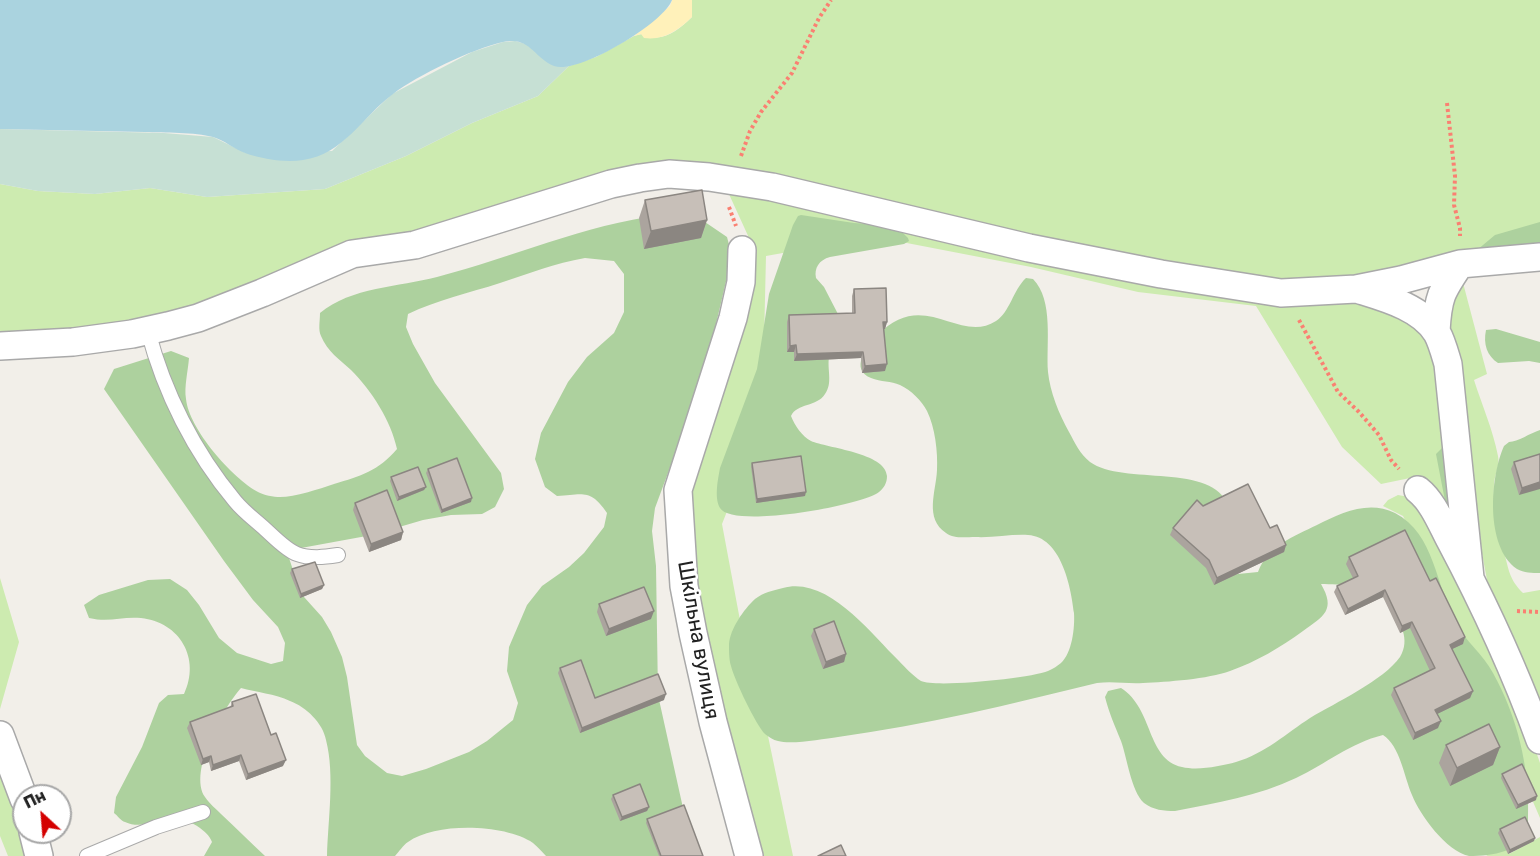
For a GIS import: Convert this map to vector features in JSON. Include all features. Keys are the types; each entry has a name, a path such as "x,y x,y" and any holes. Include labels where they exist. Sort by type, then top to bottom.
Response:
{"street":[{"path":"0,346 73,342 148,331 198,318 262,294 352,254 415,245 611,184 669,174 772,187 1029,248 1161,274 1281,293 1356,289 1460,264 1540,257"},
{"name":"Шкільна вулиця","path":"742,250 741,282 733,318 678,490 684,586 693,633 712,722 749,856"},
{"path":"1460,264 1443,289 1438,304 1436,331 1448,364 1470,578"},
{"path":"1356,289 1392,300 1416,312 1436,331"},
{"path":"1418,490 1430,503 1470,578 1527,704 1540,740"},
{"path":"0,735 18,784"}],"lane":[{"path":"148,331 157,364 171,397 210,468 236,503 297,554 323,558 338,555"},
{"path":"87,856 203,812"}],"path":[{"path":"742,250 727,201 725,181 739,169 750,130 761,112 792,73 819,18 831,0"},
{"path":"1447,103 1455,176 1454,205 1460,228 1460,264"},
{"path":"1281,293 1304,327 1338,392 1379,435 1391,460 1418,490"}],"green space":[{"path":"692,0 1540,0 1540,249 1398,273 1296,281 1204,275 664,170 165,322 0,338 0,184 38,191 95,194 150,188 207,197 325,189 406,156 472,123 538,96 569,66 596,57 634,36 642,34 656,38 669,35 692,17"},
{"path":"515,41 526,44 555,66 569,66 538,96 472,123 406,156 325,189 207,197 150,188 95,194 38,191 0,184 0,129 164,133 213,137 246,153 332,151 392,94 472,52 503,42"},
{"path":"728,192 1357,300 1417,321 1439,361 1449,441 1445,501 1451,512 1422,483 1410,478 1381,484 1342,447 1256,306 1138,292 1031,267 824,227 794,251 766,256 763,383 752,448 722,524 751,679 763,712 793,856 764,856 715,690 695,573 691,485 755,251"},
{"path":"662,215 702,220 727,237 732,256 716,324 678,446 655,508 652,531 656,566 658,695 683,808 702,856 546,856 533,843 521,837 489,829 470,828 435,831 420,836 406,843 395,856 327,856 330,768 326,740 321,728 308,711 296,704 241,688 225,710 210,741 201,772 201,786 205,797 211,804 265,856 204,856 212,842 206,833 190,822 170,820 134,825 114,813 116,797 142,747 159,703 168,695 184,694 189,681 190,668 184,644 167,627 141,618 103,620 89,618 84,605 99,595 148,580 170,579 187,590 219,638 237,653 271,664 283,661 285,643 278,627 253,600 224,561 104,389 114,369 171,351 189,358 185,389 189,411 213,452 236,476 258,492 286,497 314,490 368,472 383,463 397,449 385,417 373,397 359,378 334,355 321,336 320,313 332,304 361,293 437,277 576,234","holes":["585,258 614,261 624,274 624,312 614,333 587,357 568,382 541,433 535,459 545,487 557,496 580,494 596,500 607,513 604,527 584,553 542,586 527,605 509,647 507,671 518,703 513,720 469,752 402,776 387,773 365,756 357,745 342,657 322,617 304,597 289,558 301,548 372,535 423,520 451,515 482,514 495,507 504,489 501,473 435,383 406,327 408,314 563,263"]},
{"path":"801,215 884,225 901,231 909,241 904,244 830,257 818,265 816,278 824,287 839,316 829,357 829,385 821,398 798,409 791,416 799,430 811,441 855,452 877,462 884,468 886,481 879,492 867,498 824,509 771,516 730,514 718,504 717,488 720,468 757,369 769,294 793,225"},
{"path":"1540,222 1540,268 1477,250 1495,235"},
{"path":"1026,278 1033,279 1044,298 1048,323 1048,372 1051,387 1062,418 1081,452 1090,462 1105,469 1187,479 1205,484 1219,492 1229,512 1228,575 1258,572 1262,563 1282,543 1299,533 1355,510 1385,509 1408,522 1419,534 1427,547 1455,622 1493,673 1515,725 1524,761 1528,799 1527,831 1520,843 1505,851 1469,856 1460,853 1443,840 1421,812 1412,795 1398,754 1394,746 1383,735 1360,743 1282,784 1237,798 1175,811 1151,807 1140,798 1105,697 1108,691 1121,688 1132,697 1156,744 1170,762 1182,767 1202,768 1246,758 1266,749 1310,718 1371,682 1393,666 1400,657 1404,644 1403,631 1386,600 1368,589 1352,586 1321,584 1327,606 1326,612 1317,621 1268,654 1221,674 1164,682 1097,683 936,720 816,740 784,742 774,740 765,734 736,681 730,664 729,644 735,626 751,603 768,592 783,588 800,587 816,590 832,598 861,622 921,681 964,683 1039,674 1048,671 1065,659 1072,640 1074,613 1067,577 1056,553 1049,544 1028,535 956,537 949,535 939,527 933,512 937,470 936,448 934,432 927,411 919,400 904,387 871,378 861,369 862,358 869,346 894,322 910,316 925,316 968,326 982,326 1001,317"},
{"path":"1462,279 1487,374 1474,380 1498,456 1494,492 1499,535 1512,579 1523,593 1540,590 1540,711 1490,596 1481,548 1455,359 1444,301"},
{"path":"1496,329 1540,342 1540,363 1529,361 1498,363 1494,360 1487,349 1485,335 1486,330"},
{"path":"1540,430 1540,573 1531,573 1517,569 1507,559 1500,545 1495,529 1494,493 1499,459 1504,446"},
{"path":"1449,441 1458,510 1445,501 1436,454"},
{"path":"1398,495 1409,497 1425,514 1524,717 1540,763 1540,818 1472,660 1403,516 1383,506 1388,500"},
{"path":"0,578 19,642 0,709"},
{"path":"0,750 14,784 12,784 12,844 29,844 34,856 8,856 0,836"},
{"path":"1540,837 1540,856 1486,856 1504,844 1509,854"}],"sand":[{"path":"672,0 692,0 692,17 676,30 658,38 644,38 641,34 634,36 670,6"}],"water":[{"path":"0,0 672,0 666,10 637,33 619,45 581,63 566,67 554,66 525,45 512,41 490,45 461,57 416,79 393,94 341,143 330,150 303,160 289,161 252,155 217,138 197,134 0,129"}],"building":[{"path":"702,190 707,220 651,231 645,200"},
{"path":"886,288 887,322 883,322 887,364 865,366 863,352 797,354 796,345 790,346 789,315 855,313 854,289"},
{"path":"1540,454 1540,482 1522,488 1514,462"},
{"path":"801,456 806,492 757,499 752,463"},
{"path":"457,458 472,498 442,510 428,469"},
{"path":"418,467 426,487 399,497 391,477"},
{"path":"1248,484 1270,528 1277,525 1286,545 1217,578 1209,560 1173,528 1197,500 1203,506"},
{"path":"387,490 403,532 371,544 355,503"},
{"path":"1405,530 1430,581 1436,578 1465,637 1450,645 1473,691 1435,710 1441,721 1415,733 1394,688 1435,668 1412,622 1402,626 1385,590 1348,609 1337,586 1358,576 1349,557"},
{"path":"315,562 324,585 301,594 292,569"},
{"path":"644,587 654,611 609,629 599,604"},
{"path":"834,621 846,654 826,662 814,629"},
{"path":"581,660 595,698 658,674 666,694 582,728 560,668"},
{"path":"256,694 271,735 276,733 286,760 248,774 241,755 213,765 211,756 203,759 190,722 233,706 232,702"},
{"path":"1489,724 1500,747 1457,768 1446,745"},
{"path":"1522,764 1537,796 1518,805 1502,774"},
{"path":"640,784 649,807 622,817 613,795"},
{"path":"684,805 703,856 661,856 647,819"},
{"path":"1525,817 1535,838 1510,850 1500,829"},
{"path":"841,845 846,856 818,856"}]}
